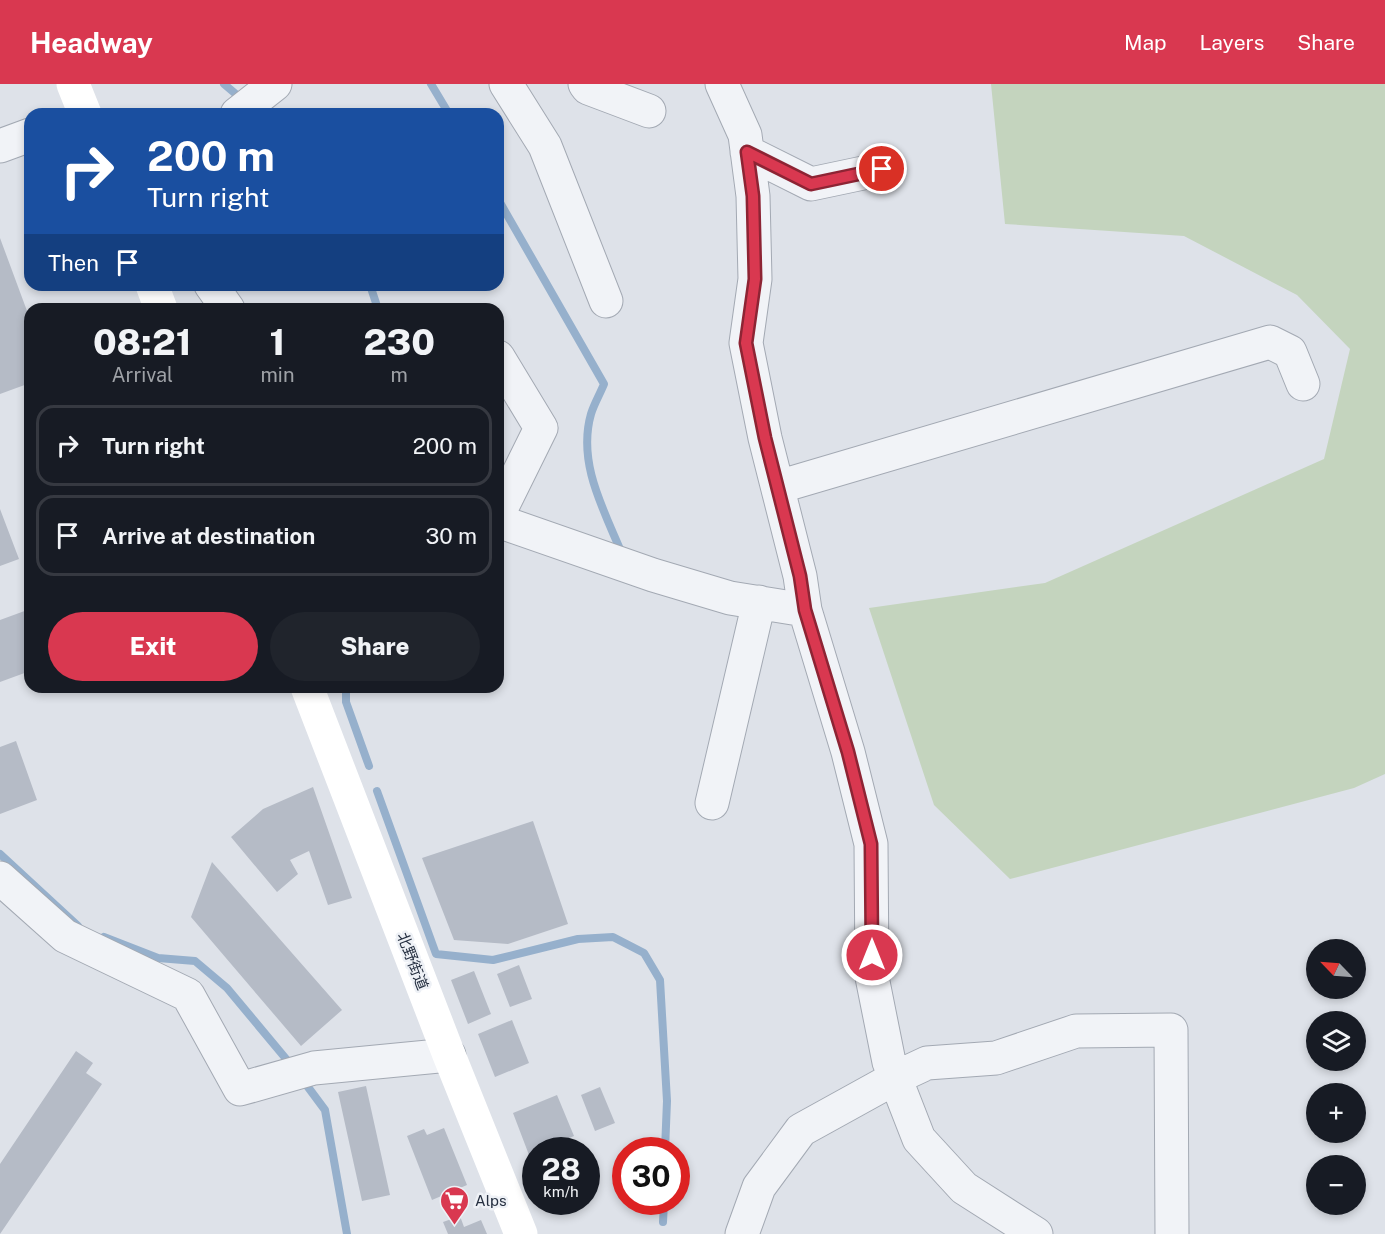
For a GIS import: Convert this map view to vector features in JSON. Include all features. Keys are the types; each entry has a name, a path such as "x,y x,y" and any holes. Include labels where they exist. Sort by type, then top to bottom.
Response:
{"main road":[{"path":"73,84 83,108"},
{"name":"北野街道","path":"309,693 449,1055 521,1234"}],"street":[{"path":"245,108 275,84"},
{"path":"506,84 544,146 606,301"},
{"path":"585,84 588,88 650,111"},
{"path":"722,84 745,135 753,196 755,279 746,343 800,576 805,610 848,752 871,844 872,977 890,1062 919,1139 964,1188 1036,1234"},
{"path":"0,146 24,137"},
{"path":"747,152 811,184 882,169"},
{"path":"778,487 1270,342 1290,352 1303,384"},
{"path":"504,367 541,428 504,503"},
{"path":"504,523 653,575 730,598 805,610"},
{"path":"712,803 759,602"},
{"path":"3,887 65,936 188,994 240,1089 314,1068 449,1055"},
{"path":"742,1234 759,1187 801,1130 897,1077 927,1063 996,1058 1076,1031 1171,1030 1172,1234"}],"green space":[{"path":"991,84 1385,84 1385,774 1354,788 1010,879 934,805 869,608 1045,583 1324,459 1350,349 1297,295 1184,236 1005,224"}],"building":[{"path":"0,238 24,303 24,385 0,394"},
{"path":"0,509 19,559 0,566"},
{"path":"24,611 24,673 0,682 0,620"},
{"path":"16,741 37,800 0,814 0,747"},
{"path":"313,787 352,898 328,905 309,851 290,860 298,874 277,892 231,837 263,809"},
{"path":"533,821 568,924 508,944 454,940 422,858"},
{"path":"212,862 342,1010 301,1046 191,917"},
{"path":"519,965 532,999 510,1007 497,974"},
{"path":"474,971 491,1014 468,1024 451,980"},
{"path":"512,1020 529,1063 495,1077 478,1034"},
{"path":"76,1051 93,1063 86,1073 102,1084 0,1234 0,1164"},
{"path":"366,1086 390,1195 362,1201 338,1092"},
{"path":"600,1087 615,1123 595,1131 581,1095"},
{"path":"557,1095 574,1136 522,1137 513,1113"},
{"path":"444,1128 467,1185 432,1200 407,1136 424,1129 427,1135"},
{"name":"Alps","path":"460,1216 464,1227 481,1220 487,1234 448,1234 443,1222"}],"waterway":[{"path":"224,84 244,101"},
{"path":"431,84 445,108"},
{"path":"504,209 604,384 591,414 587,450 594,486 622,554"},
{"path":"372,291 376,303"},
{"path":"346,693 346,702 369,766"},
{"path":"377,791 436,954 493,960 578,939 613,937 644,953 660,980 667,1101 666,1137"},
{"path":"0,854 78,926"},
{"path":"104,937 158,958 195,961 227,988 292,1066"},
{"path":"302,1079 325,1110 347,1234"},
{"path":"663,1215 663,1222"}],"place":[{"name":"Alps","path":"454,1226"}],"route":[{"path":"872,955 871,844 848,752 805,610 800,576 765,438 746,343 755,279 753,196 747,152 811,184 882,169"}]}
